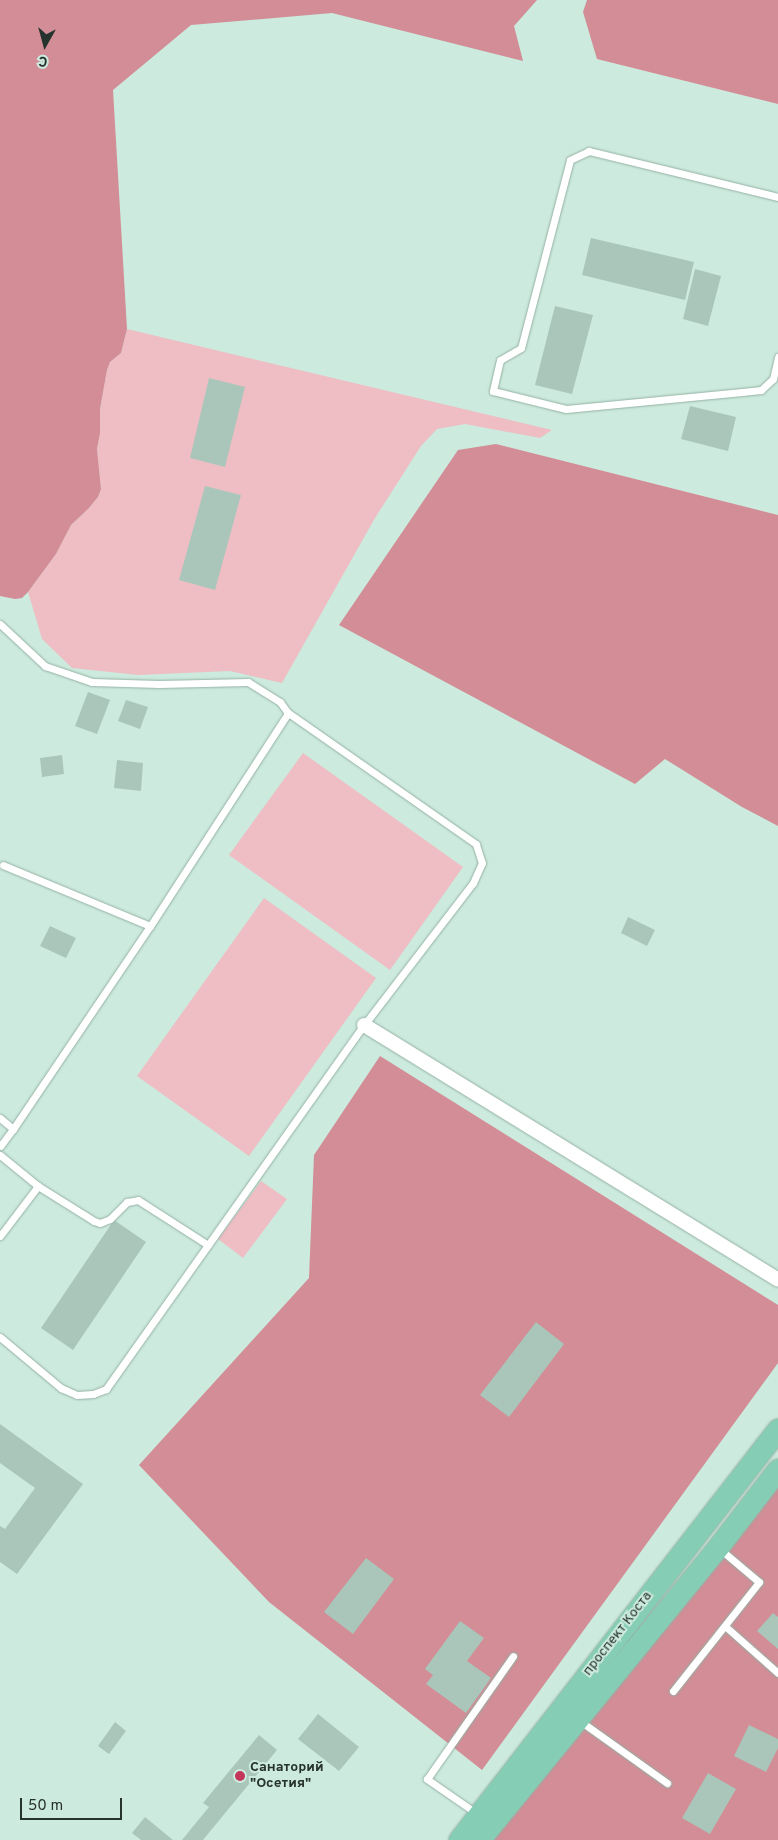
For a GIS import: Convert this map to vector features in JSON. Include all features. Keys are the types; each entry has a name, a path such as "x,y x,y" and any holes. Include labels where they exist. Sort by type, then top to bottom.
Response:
{"main road":[{"name":"проспект Коста","path":"459,1840 778,1429"},
{"name":"проспект Коста","path":"479,1840 718,1547 778,1469"}],"street":[{"path":"364,1025 778,1280"}],"lane":[{"path":"778,197 589,151 570,160 521,348 500,360 493,391 566,409 761,390 773,379 778,357"},
{"path":"0,624 45,666 92,682 159,684 248,682 280,702 288,713 476,844 482,862 473,883 364,1025 106,1389 93,1394 77,1395 61,1388 0,1337"},
{"path":"0,1146 150,926 288,713"},
{"path":"3,865 150,926"},
{"path":"0,1118 13,1129"},
{"path":"0,1155 38,1186 100,1223 110,1219 127,1202 138,1200 208,1246"},
{"path":"0,1236 38,1186"},
{"path":"673,1691 759,1582 718,1547"},
{"path":"725,1626 778,1674"},
{"path":"479,1814 427,1779 513,1656"},
{"path":"578,1719 667,1783"}],"shaded area":[{"path":"0,0 537,0 514,26 523,61 332,13 191,25 113,90 127,329 121,353 110,362 107,370 100,409 100,433 97,449 101,489 98,497 88,509 71,525 56,554 28,592 22,598 15,599 0,596"},
{"path":"587,0 778,0 778,104 597,59 583,12"},
{"path":"127,329 552,430 540,438 465,424 437,429 421,446 375,518 282,683 230,671 138,675 72,668 42,639 28,592 56,554 71,525 98,497 101,489 97,449 100,433 100,409 107,370 110,362 121,353"},
{"path":"496,444 778,515 778,826 742,807 665,759 635,784 339,625 458,450"},
{"path":"303,753 463,867 390,970 229,855"},
{"path":"264,898 376,978 249,1156 137,1076"},
{"path":"380,1056 778,1305 778,1363 482,1770 269,1602 139,1465 309,1278 314,1155"},
{"path":"261,1181 287,1199 243,1258 218,1239"},
{"path":"778,1477 778,1840 493,1840"}],"building":[{"path":"591,238 694,262 685,300 582,275"},
{"path":"695,269 721,276 708,326 683,319"},
{"path":"555,306 593,315 572,394 535,385"},
{"path":"209,378 245,387 225,467 190,458"},
{"path":"690,406 736,417 728,451 681,439"},
{"path":"205,486 241,495 215,590 179,580"},
{"path":"88,692 110,700 97,734 75,726"},
{"path":"126,700 148,707 140,729 118,721"},
{"path":"62,755 64,774 42,777 40,758"},
{"path":"117,760 143,763 141,791 114,788"},
{"path":"628,917 655,930 647,946 621,933"},
{"path":"50,926 76,938 66,958 40,946"},
{"path":"114,1220 146,1242 73,1350 41,1328"},
{"path":"536,1322 564,1344 509,1417 480,1395"},
{"path":"0,1424 83,1484 17,1574 0,1562 0,1526 5,1529 35,1488 0,1463"},
{"path":"366,1558 394,1579 353,1634 324,1612"},
{"path":"773,1613 778,1617 778,1649 757,1631"},
{"path":"460,1621 484,1638 467,1661 491,1678 466,1713 426,1684 433,1675 425,1669"},
{"path":"318,1714 359,1747 339,1771 298,1739"},
{"path":"115,1722 126,1731 109,1754 98,1746"},
{"path":"749,1725 778,1739 778,1748 766,1772 734,1756"},
{"name":"Санаторий \"Осетия\"","path":"259,1735 277,1750 203,1840 182,1840 209,1807 203,1803"},
{"path":"708,1773 736,1789 710,1834 682,1818"},
{"path":"145,1817 173,1840 141,1840 132,1833"}],"place":[{"name":"Санаторий \"Осетия\"","path":"240,1776"}]}
